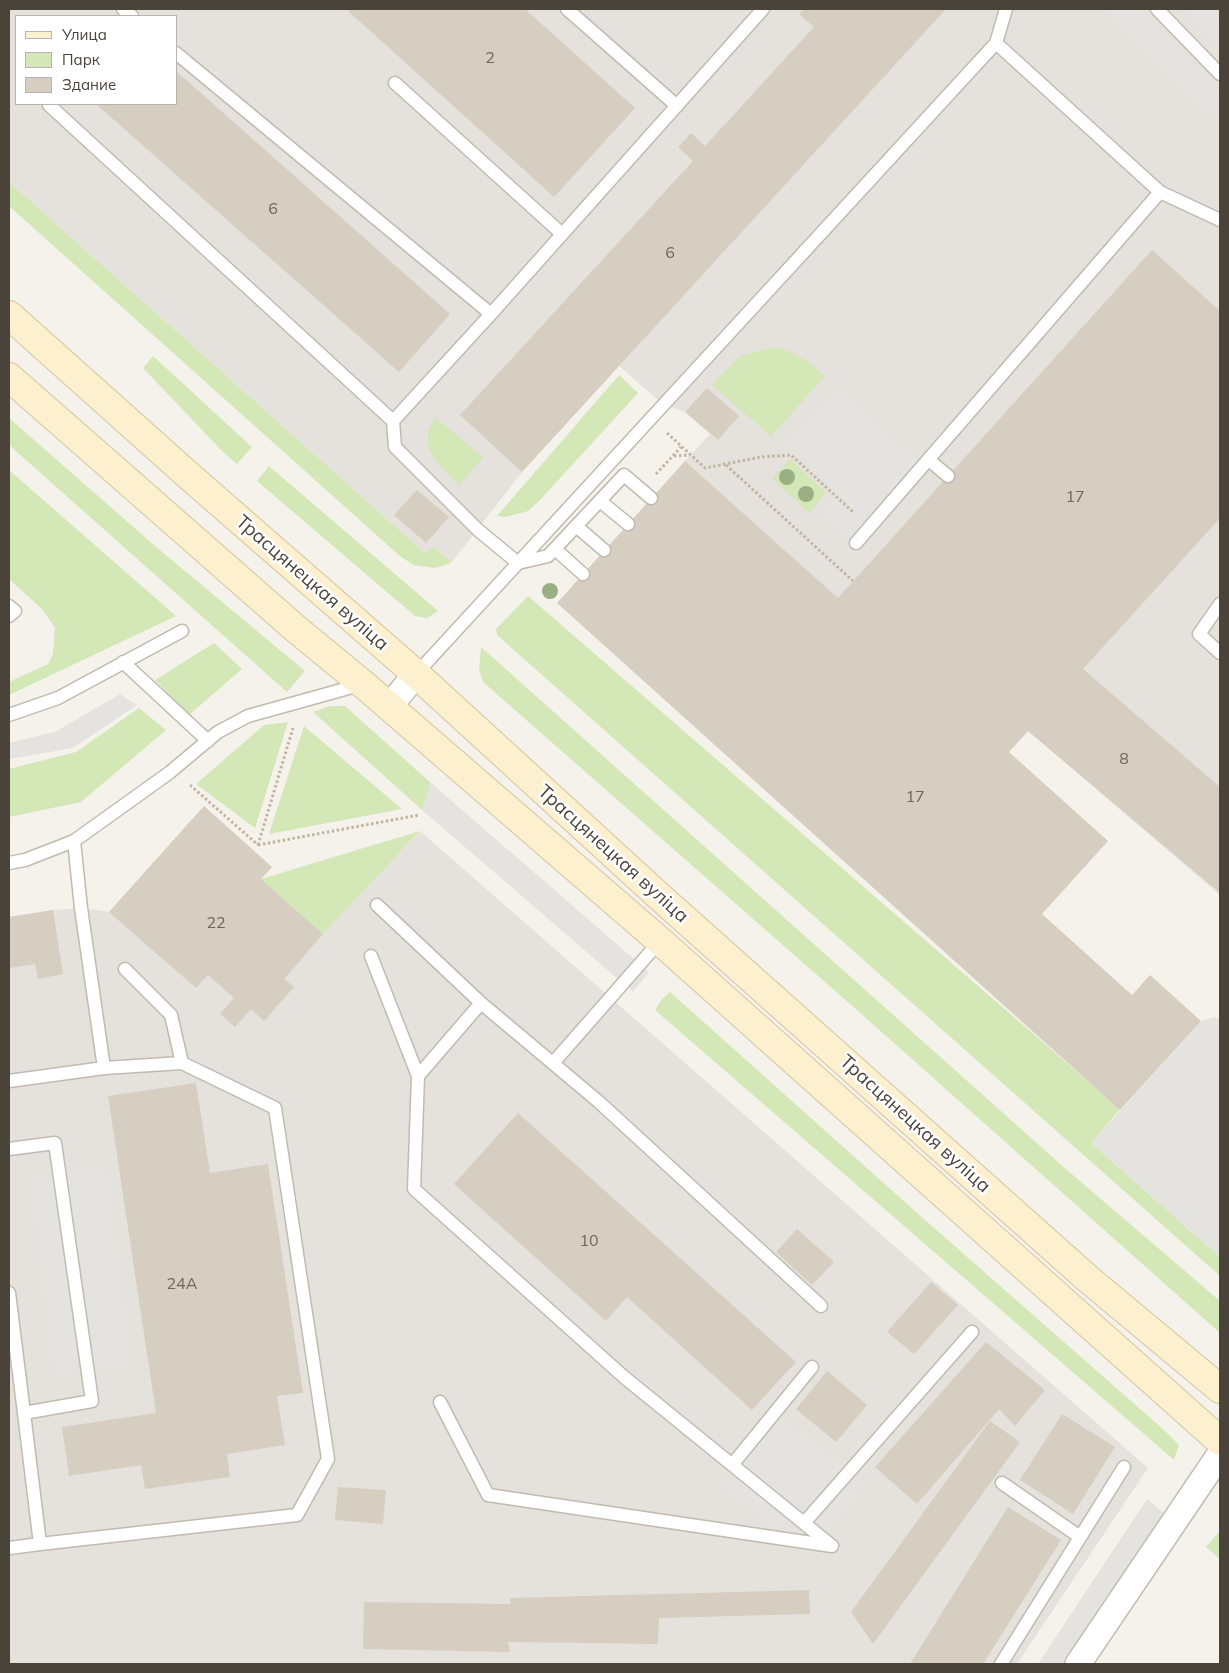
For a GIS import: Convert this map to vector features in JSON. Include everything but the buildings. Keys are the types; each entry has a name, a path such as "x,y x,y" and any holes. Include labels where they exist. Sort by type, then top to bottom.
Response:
{"main road":[{"name":"Трасцянецкая вуліца","path":"9,315 188,475 416,674 662,898 1087,1278 1220,1389"},
{"name":"Трасцянецкая вуліца","path":"9,377 296,629 363,684 660,942 1220,1441"}],"street":[{"path":"389,707 416,674"},
{"path":"1078,1664 1220,1454"}],"lane":[{"path":"568,9 677,106"},
{"path":"393,421 492,314 763,9"},
{"path":"416,674 996,43 1006,9"},
{"path":"1156,9 1220,74"},
{"path":"996,43 1160,192 1220,220"},
{"path":"178,55 492,314"},
{"path":"395,84 562,234"},
{"path":"49,105 393,421 395,447 478,530 518,563"},
{"path":"856,543 1160,192"},
{"path":"929,460 948,476"},
{"path":"518,563 548,556 624,475 646,494"},
{"path":"600,501 628,524"},
{"path":"576,526 604,550"},
{"path":"554,549 583,574"},
{"path":"1220,604 1199,634 1220,653"},
{"path":"9,606 15,611 9,616"},
{"path":"9,715 58,698 182,631"},
{"path":"123,662 208,740"},
{"path":"9,863 25,860 74,841 169,773 218,732 248,716 363,684"},
{"path":"74,841 81,908 104,1068"},
{"path":"377,905 481,1003 599,1102 821,1306"},
{"path":"553,1063 660,942"},
{"path":"371,956 418,1076 414,1189 624,1377 832,1546 488,1495 440,1402"},
{"path":"125,969 171,1014 182,1063"},
{"path":"418,1076 481,1003"},
{"path":"9,1081 104,1068 182,1063 275,1108 328,1459 297,1515 9,1548"},
{"path":"9,1148 55,1143 92,1401 24,1412"},
{"path":"9,1293 40,1544"},
{"path":"804,1523 972,1332"},
{"path":"732,1465 812,1367"},
{"path":"1001,1664 1124,1467"},
{"path":"1002,1484 1080,1537"}],"path":[{"path":"652,418 690,456 705,468 761,457 791,454 870,528"},
{"path":"646,494 681,447"},
{"path":"673,456 690,456"},
{"path":"726,464 853,581"},
{"path":"258,844 294,725"},
{"path":"187,783 258,844"},
{"path":"258,844 419,815"}],"shaded area":[{"path":"9,9 1220,9 1220,895 1028,731 1009,752 685,461 710,434 685,412 664,405 619,366 522,472 452,562 433,546 426,554 9,182"},
{"path":"1104,9 1139,9 1220,90 1220,124"},
{"path":"1182,9 1211,9 1220,19 1220,48"},
{"path":"837,388 921,463 849,543 818,514 838,491 786,444"},
{"path":"120,694 137,705 73,748 9,759 9,743 55,732"},
{"path":"431,783 649,972 633,992 422,810"},
{"path":"204,806 272,867 261,879 323,934 420,831 1148,1468 1017,1664 9,1664 9,917 81,908 109,912"},
{"path":"1214,1017 1220,1020 1220,1257 1091,1143 1201,1021"},
{"path":"107,1168 131,1366 54,1375 31,1177"},
{"path":"775,1414 866,1483 811,1555 720,1486"},
{"path":"1147,1499 1164,1513 1068,1664 1038,1664"}],"green space":[{"path":"9,182 426,554 433,546 452,562 434,568 414,565 401,557 9,206"},
{"path":"775,347 791,352 807,361 825,376 771,436 712,385 740,356"},
{"path":"153,356 252,447 237,464 223,452 143,368"},
{"path":"619,375 638,393 528,511 506,517 497,516"},
{"path":"435,417 483,457 459,485 434,459 428,446 428,432"},
{"path":"9,418 155,546 305,671 287,692 9,445"},
{"path":"790,459 826,493 809,513 772,478"},
{"path":"269,466 438,611 427,618 415,616 257,481"},
{"path":"9,470 176,616 9,695 9,682 48,664 53,654 55,628 43,610 9,579"},
{"path":"528,596 1120,1109 1091,1143 1220,1257 1220,1276 497,635 496,629"},
{"path":"214,643 242,669 189,715 155,680"},
{"path":"481,647 1067,1170 1220,1301 1220,1333 858,1011 483,682 479,670"},
{"path":"330,706 345,706 431,783 422,810 313,712"},
{"path":"139,708 166,730 81,802 9,817 9,769 76,752"},
{"path":"288,722 255,828 196,784 264,725"},
{"path":"304,726 402,809 269,834"},
{"path":"420,831 323,934 261,879"},
{"path":"670,992 1164,1430 1179,1445 1174,1460 655,1010 662,999"},
{"path":"1220,1533 1220,1559 1206,1547"}]}
